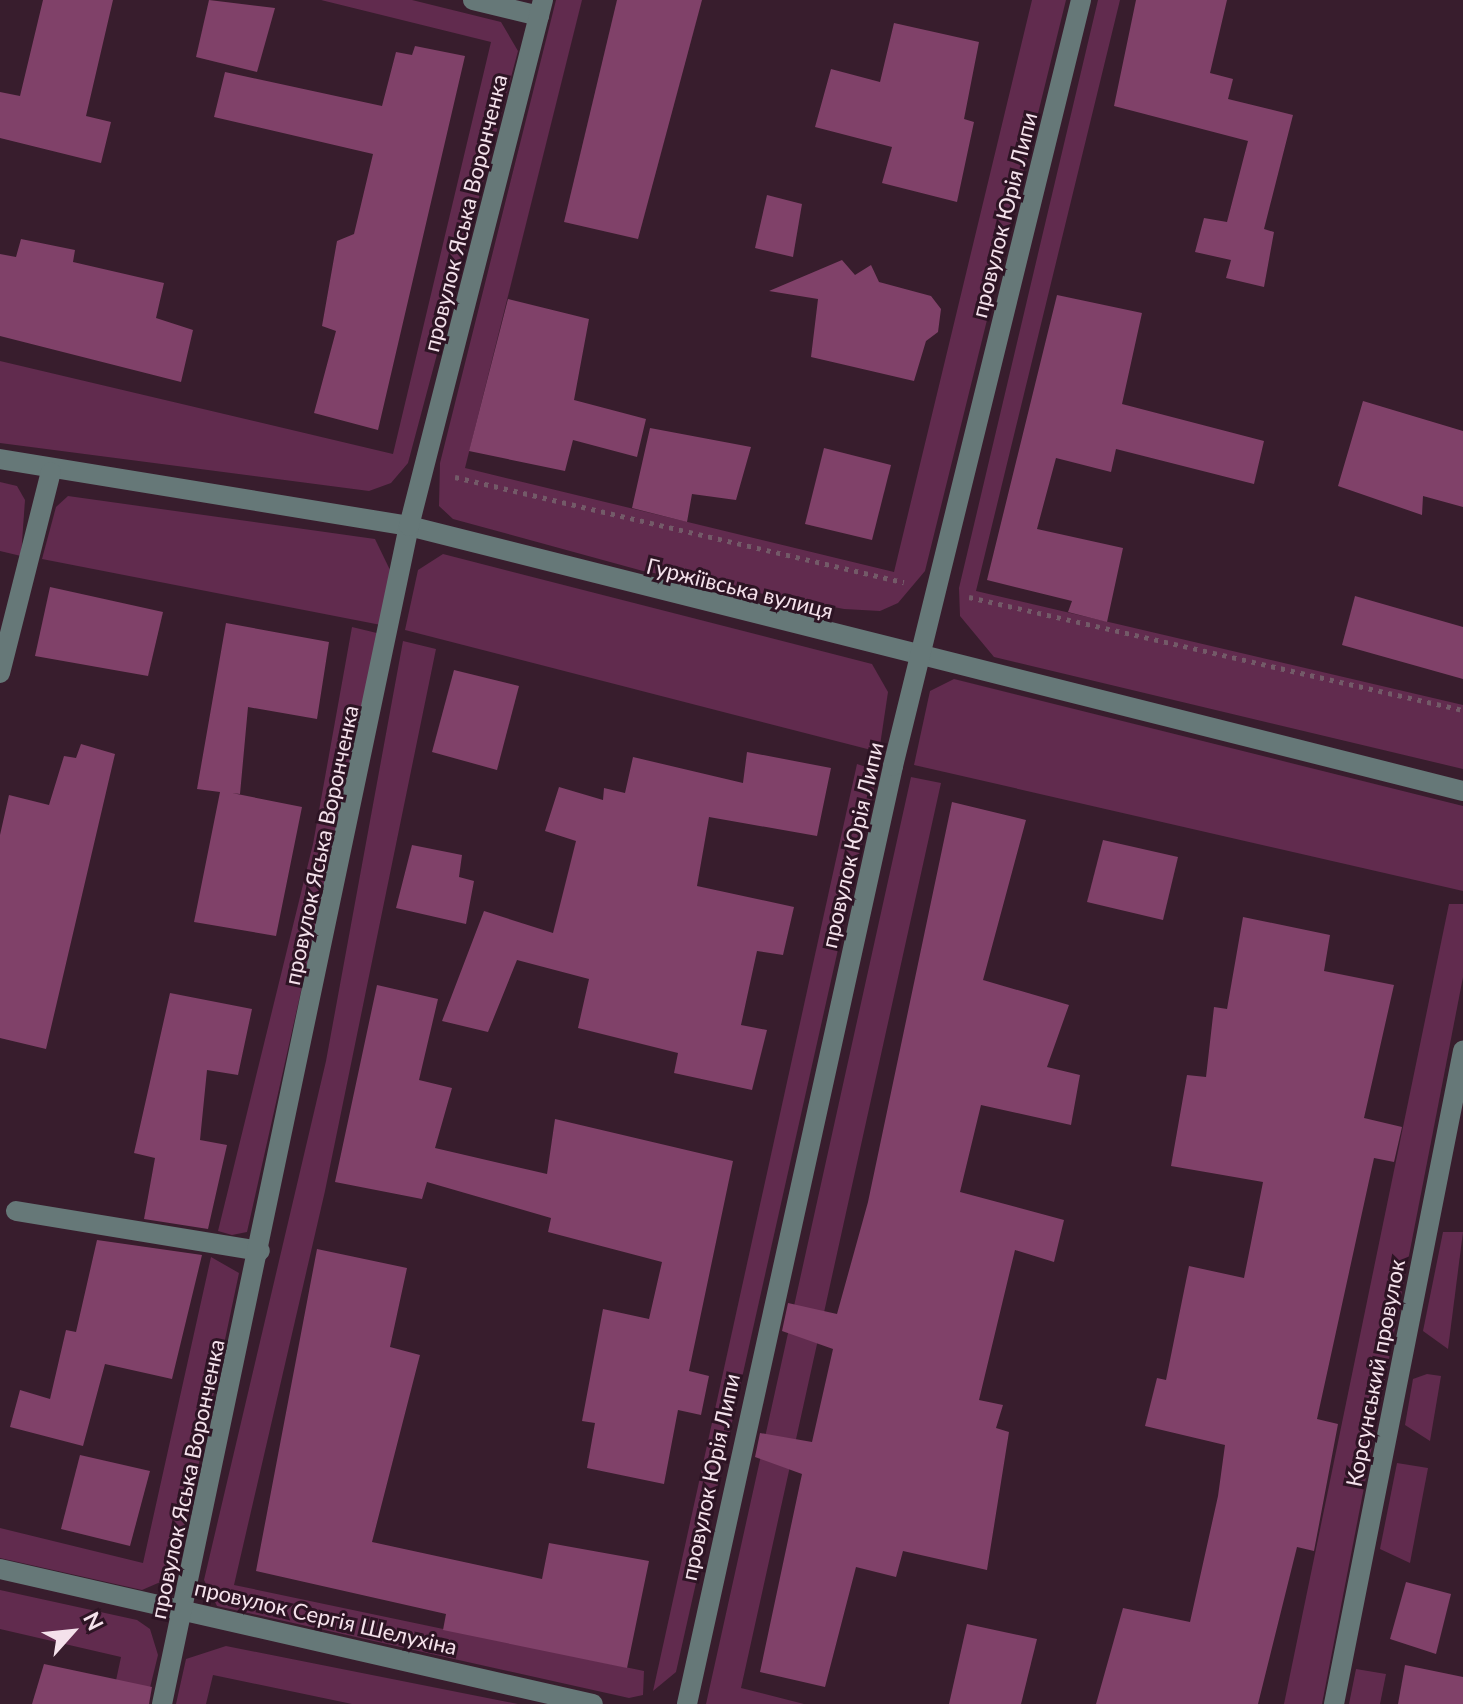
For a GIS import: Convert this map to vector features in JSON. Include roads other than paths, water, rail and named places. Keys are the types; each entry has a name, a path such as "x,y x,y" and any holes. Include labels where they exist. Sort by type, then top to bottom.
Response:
{"street":[{"path":"473,0 541,8"},
{"name":"провулок Юрія Липи","path":"687,1704 923,654 1081,0"},
{"name":"провулок Яська Воронченка","path":"162,1704 260,1251 409,526 541,8"},
{"name":"Гуржіївська вулиця","path":"0,459 51,472 409,526 1463,791"},
{"path":"0,673 51,472"},
{"name":"Корсунський провулок","path":"1334,1704 1463,1051"},
{"path":"16,1211 260,1251"},
{"name":"провулок Сергія Шелухіна","path":"0,1569 593,1704"}]}
